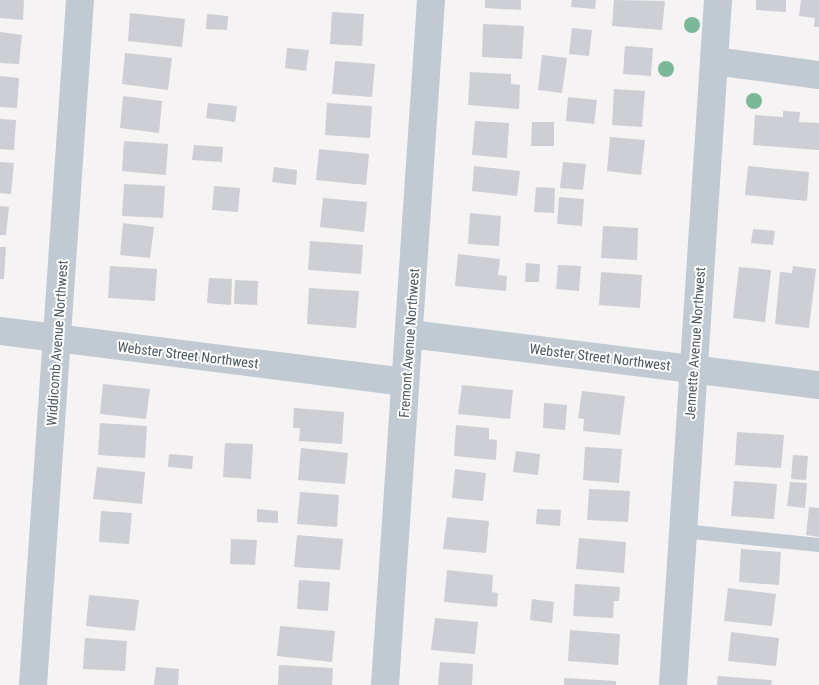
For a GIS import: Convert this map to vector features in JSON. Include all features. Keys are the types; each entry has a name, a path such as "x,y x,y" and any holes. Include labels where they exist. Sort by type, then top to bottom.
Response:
{"street":[{"name":"Widdicomb Avenue Northwest","path":"33,685 80,0"},
{"name":"Fremont Avenue Northwest","path":"385,685 431,0"},
{"name":"Jennette Avenue Northwest","path":"673,685 718,0"},
{"path":"714,61 819,75"},
{"name":"Webster Street Northwest","path":"0,331 405,382"},
{"name":"Webster Street Northwest","path":"410,334 694,368 819,386"}],"lane":[{"path":"683,531 819,545"}],"building":[{"path":"0,0 24,0 23,20 0,18"},
{"path":"485,0 521,0 521,10 485,8"},
{"path":"572,0 596,0 595,9 571,7"},
{"path":"614,0 665,1 662,30 612,26"},
{"path":"756,0 786,0 786,12 756,10"},
{"path":"801,0 819,0 819,27 814,27 815,18 799,16"},
{"path":"332,12 364,14 362,46 330,44"},
{"path":"130,13 185,19 182,47 128,41"},
{"path":"207,14 228,16 227,30 206,29"},
{"path":"483,24 524,26 522,59 482,57"},
{"path":"572,28 592,30 589,56 569,54"},
{"path":"0,32 22,35 19,64 0,63"},
{"path":"625,46 653,48 651,76 623,74"},
{"path":"287,48 309,50 306,71 285,68"},
{"path":"125,53 172,58 168,90 122,84"},
{"path":"542,55 567,58 562,93 538,90"},
{"path":"335,61 375,64 372,97 332,94"},
{"path":"470,72 511,74 511,84 520,85 519,109 468,105"},
{"path":"0,76 19,78 17,108 0,107"},
{"path":"614,89 645,91 642,127 612,125"},
{"path":"123,96 162,101 159,133 120,128"},
{"path":"568,97 597,100 594,124 566,121"},
{"path":"208,103 237,106 235,122 206,118"},
{"path":"327,103 372,106 370,138 325,135"},
{"path":"783,111 800,112 799,122 819,123 819,150 753,145 755,115 783,117"},
{"path":"0,119 16,120 14,150 0,149"},
{"path":"475,121 509,123 507,158 472,155"},
{"path":"532,122 554,122 554,146 531,146"},
{"path":"610,137 645,140 641,175 607,171"},
{"path":"124,141 168,144 166,175 122,171"},
{"path":"194,145 223,147 222,162 192,160"},
{"path":"319,149 369,154 366,185 316,180"},
{"path":"0,162 14,163 11,194 0,193"},
{"path":"563,162 586,164 583,190 560,188"},
{"path":"474,166 520,171 517,196 472,191"},
{"path":"748,166 809,172 807,201 745,195"},
{"path":"274,167 297,170 296,185 272,182"},
{"path":"124,184 165,186 163,218 122,216"},
{"path":"214,186 240,188 238,212 212,210"},
{"path":"536,187 555,188 554,213 534,212"},
{"path":"559,197 584,199 582,226 557,224"},
{"path":"323,198 367,202 364,232 320,227"},
{"path":"0,206 9,207 6,235 0,235"},
{"path":"470,213 501,216 499,246 468,244"},
{"path":"123,223 154,227 150,258 120,255"},
{"path":"603,226 638,228 637,260 601,258"},
{"path":"753,229 775,231 773,245 751,243"},
{"path":"310,241 363,245 361,274 308,270"},
{"path":"0,247 6,247 4,279 0,279"},
{"path":"458,254 500,259 498,275 507,276 506,291 455,286"},
{"path":"526,263 540,264 539,282 525,282"},
{"path":"558,265 581,266 579,291 556,289"},
{"path":"110,266 157,269 155,301 108,298"},
{"path":"793,266 816,269 809,328 775,324 780,272 792,273"},
{"path":"739,267 771,270 765,322 733,318"},
{"path":"601,272 642,275 640,308 599,305"},
{"path":"209,278 232,279 231,305 207,303"},
{"path":"235,280 258,281 257,305 234,304"},
{"path":"309,288 359,291 356,328 307,324"},
{"path":"103,384 150,389 146,419 100,414"},
{"path":"462,385 513,390 510,419 458,414"},
{"path":"582,391 625,396 620,435 583,431 584,419 578,418"},
{"path":"544,403 567,405 565,430 543,428"},
{"path":"294,408 344,412 342,444 299,441 300,428 293,428"},
{"path":"100,423 147,426 145,458 98,455"},
{"path":"456,425 489,428 489,439 497,440 496,460 454,456"},
{"path":"737,432 784,435 781,468 735,465"},
{"path":"225,443 253,444 251,479 223,477"},
{"path":"585,447 622,449 619,483 583,480"},
{"path":"301,448 348,453 345,484 298,480"},
{"path":"516,451 540,454 538,475 513,472"},
{"path":"169,454 193,456 192,469 168,467"},
{"path":"793,455 808,456 806,480 791,479"},
{"path":"97,467 145,472 142,504 93,499"},
{"path":"455,469 486,473 483,501 452,498"},
{"path":"734,481 777,484 774,519 731,516"},
{"path":"790,482 807,483 805,508 787,506"},
{"path":"589,489 630,491 628,522 587,520"},
{"path":"300,492 339,495 337,527 297,524"},
{"path":"809,507 819,508 819,537 806,535"},
{"path":"257,509 278,511 278,523 257,522"},
{"path":"537,509 561,510 560,526 536,524"},
{"path":"101,511 132,513 129,544 99,542"},
{"path":"447,517 489,521 486,553 443,549"},
{"path":"297,535 343,539 340,570 294,567"},
{"path":"579,538 626,542 624,573 576,569"},
{"path":"231,539 257,540 255,565 230,564"},
{"path":"741,549 781,552 779,585 739,582"},
{"path":"447,570 493,575 492,592 498,593 497,607 444,602"},
{"path":"299,580 330,582 328,611 297,609"},
{"path":"575,584 620,587 619,601 614,601 613,618 573,616"},
{"path":"728,588 776,594 772,626 724,621"},
{"path":"89,595 139,600 135,631 86,626"},
{"path":"532,599 554,602 552,623 530,620"},
{"path":"435,618 478,622 475,654 431,650"},
{"path":"280,626 335,631 332,662 277,656"},
{"path":"570,630 620,634 618,665 568,661"},
{"path":"731,632 779,638 776,666 728,661"},
{"path":"85,638 127,641 125,671 83,669"},
{"path":"440,662 473,664 472,685 438,685"},
{"path":"279,665 333,668 332,685 278,685"},
{"path":"156,667 179,669 178,685 154,685"},
{"path":"718,676 772,680 771,685 717,685"},
{"path":"564,678 616,681 616,685 564,685"}]}
